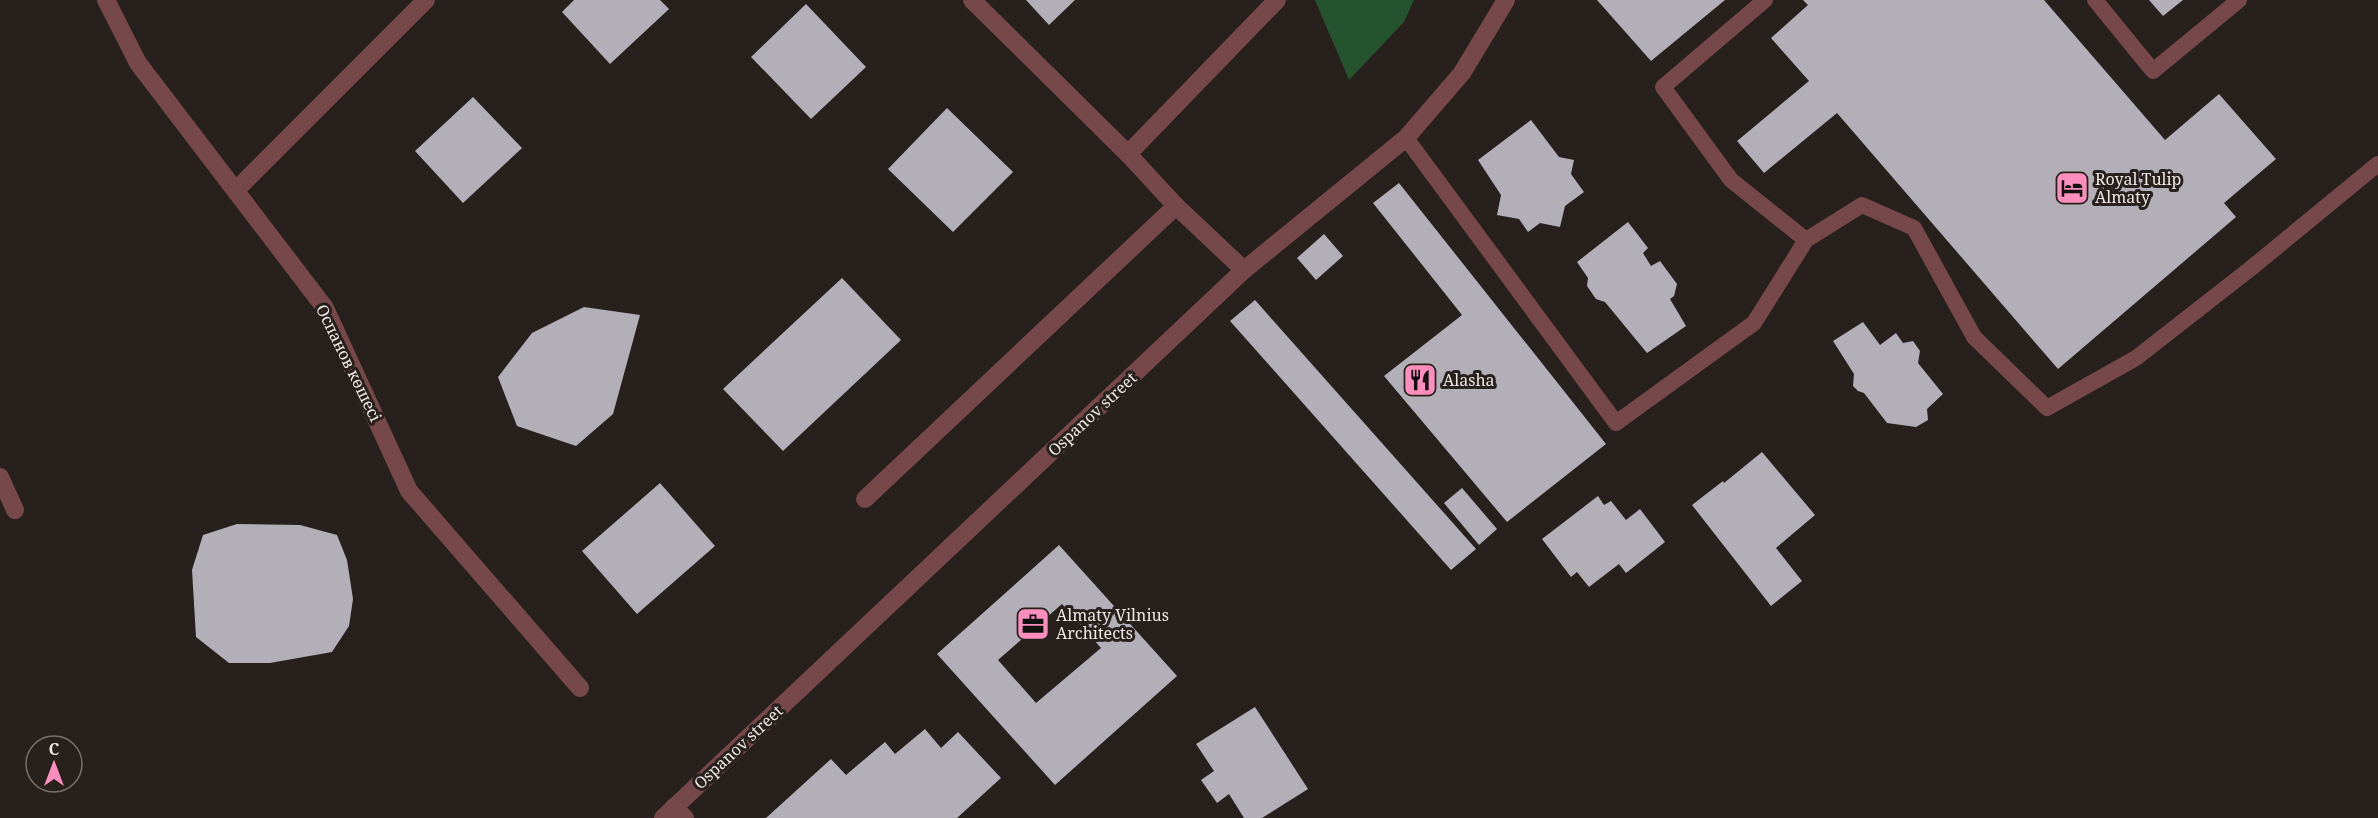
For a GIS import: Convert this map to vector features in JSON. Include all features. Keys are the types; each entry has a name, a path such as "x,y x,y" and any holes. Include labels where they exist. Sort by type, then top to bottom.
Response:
{"street":[{"name":"Оспанов көшесі","path":"106,0 138,63 325,308 408,490 580,688"},
{"path":"236,190 426,0"},
{"path":"972,0 1128,154 1176,206 1244,270"},
{"path":"1128,154 1277,0"},
{"name":"Ospanov street","path":"674,814 1244,270 1406,138 1462,73 1506,0"},
{"path":"865,499 1176,206"},
{"path":"0,477 15,510"}],"lane":[{"path":"1765,0 1663,87 1731,180 1806,240"},
{"path":"2095,0 2153,71 2239,0"},
{"path":"1406,138 1617,423 1754,323 1806,240 1862,205 1914,228 1974,337 2047,408 2136,358 2250,269 2378,164"}],"green space":[{"path":"1315,0 1414,0 1404,22 1349,80"}],"building":[{"path":"574,0 660,0 669,9 610,64 562,12"},
{"path":"1026,0 1075,0 1049,25"},
{"path":"1597,0 1725,0 1651,61"},
{"name":"Royal Tulip Almaty","path":"1803,0 2044,0 2165,140 2219,94 2276,159 2224,203 2236,217 2058,369 1837,113 1764,173 1737,141 1809,81 1771,38 1808,5"},
{"path":"2149,0 2183,0 2163,16"},
{"path":"806,4 866,67 811,119 751,57"},
{"path":"473,97 522,148 463,203 415,151"},
{"path":"947,108 1013,172 953,232 888,169"},
{"path":"1531,120 1559,157 1574,160 1571,174 1584,192 1565,206 1560,227 1540,223 1528,232 1519,219 1497,215 1501,195 1478,160"},
{"path":"1399,183 1606,444 1507,522 1384,376 1462,315 1373,203"},
{"path":"1628,222 1648,248 1643,253 1651,266 1660,261 1677,284 1674,296 1670,299 1686,326 1647,353 1605,302 1596,299 1587,286 1588,278 1577,262"},
{"path":"1324,234 1343,256 1316,280 1297,258"},
{"path":"842,278 901,340 783,451 723,389"},
{"path":"1255,300 1476,549 1451,570 1230,321"},
{"path":"584,307 640,315 613,414 576,446 517,426 498,377 532,333"},
{"path":"1863,322 1880,345 1896,333 1903,343 1913,341 1920,351 1918,363 1943,394 1927,409 1928,420 1916,427 1887,423 1864,393 1853,386 1854,374 1833,341"},
{"path":"1762,452 1815,515 1776,548 1802,581 1771,606 1692,505"},
{"path":"660,483 715,546 637,614 582,551"},
{"path":"1462,488 1497,529 1479,545 1444,503"},
{"path":"1598,496 1604,505 1611,501 1626,520 1640,509 1665,542 1626,573 1619,564 1589,587 1577,572 1571,577 1542,539"},
{"path":"237,524 300,525 337,535 347,560 353,599 349,626 332,652 270,663 229,663 196,637 192,570 203,535"},
{"path":"1059,545 1177,676 1055,785 937,654","holes":["1062,604 1101,648 1036,703 998,660"]},
{"path":"1255,707 1308,789 1262,818 1244,818 1229,794 1217,803 1201,780 1214,771 1196,744"},
{"path":"925,729 941,748 958,732 1001,778 957,818 766,818 831,759 846,775 885,742 895,754"}],"place":[{"name":"Royal Tulip Almaty","path":"2072,188"},
{"name":"Alasha","path":"1420,380"},
{"name":"Almaty Vilnius Architects","path":"1033,624"}]}
